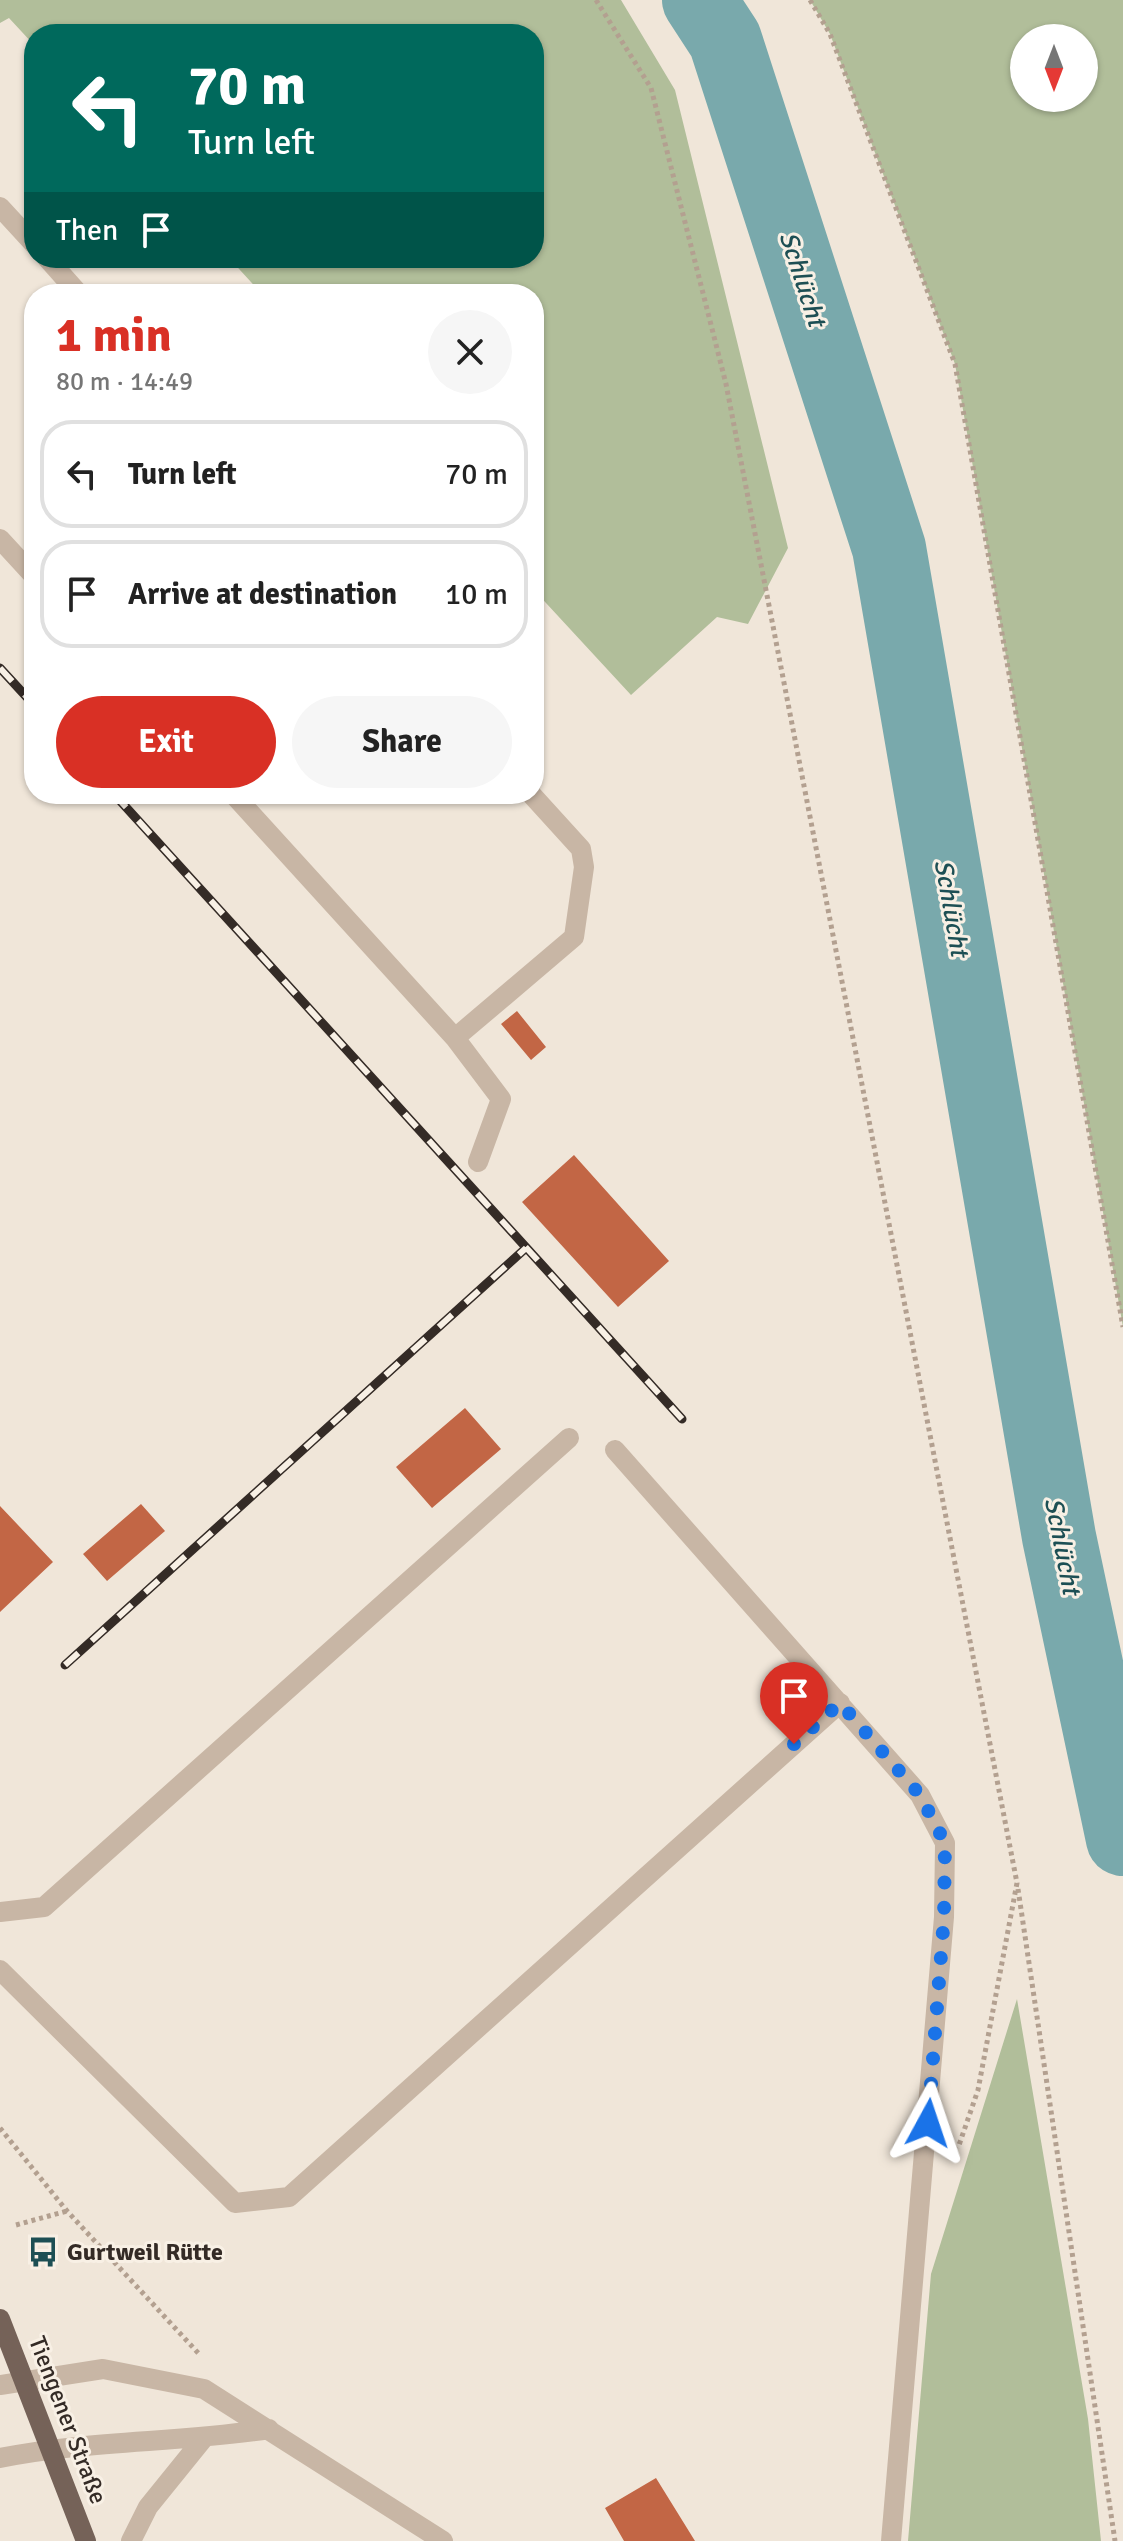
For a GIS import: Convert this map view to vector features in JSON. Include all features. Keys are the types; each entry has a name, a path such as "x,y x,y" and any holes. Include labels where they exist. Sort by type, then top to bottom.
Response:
{"main road":[{"name":"Tiengener Straße","path":"0,2319 26,2378 86,2541"}],"street":[{"path":"0,207 24,233"},
{"path":"56,268 70,284"},
{"path":"0,539 24,565"},
{"path":"242,804 455,1038 501,1099 478,1162"},
{"path":"455,1038 574,937 584,867 581,849 540,804"},
{"path":"0,1912 44,1907 569,1438"},
{"path":"615,1450 920,1795 945,1843 943,1932 891,2541"},
{"path":"0,1970 235,2203 289,2197 840,1703"},
{"path":"0,2385 26,2378 103,2369 204,2389 443,2541"},
{"path":"0,2458 52,2447 128,2440 203,2439 269,2429"},
{"path":"131,2541 148,2507 203,2439"}],"path":[{"path":"596,0 651,88 726,384 1017,1883 1115,2541"},
{"path":"810,0 830,34 955,364 1123,1327"},
{"path":"957,2150 978,2090 1017,1883"},
{"path":"0,2128 67,2211 205,2360"},
{"path":"16,2225 67,2211"}],"green space":[{"path":"0,0 621,0 675,90 788,548 748,624 717,617 631,695 544,601 544,284 253,284 238,268 544,268 544,24 24,24 24,34 9,18 0,23"},
{"path":"810,0 1123,0 1123,1327 955,364 830,34"},
{"path":"1017,1999 1088,2419 1101,2541 908,2541 931,2274"}],"building":[{"path":"517,1011 546,1047 531,1060 501,1024"},
{"path":"574,1155 669,1261 618,1307 522,1202"},
{"path":"465,1408 501,1449 432,1508 396,1467"},
{"path":"141,1504 165,1531 107,1581 83,1554"},
{"path":"0,1506 53,1562 0,1612"},
{"path":"656,2478 695,2541 624,2541 605,2508"}],"waterway":[{"name":"Schlücht","path":"699,0 725,40 889,548 1059,1537 1123,1839"}],"railway":[{"path":"0,668 24,694"},
{"path":"123,804 682,1419"},
{"path":"65,1665 526,1248"}],"place":[{"name":"Gurtweil Rütte","path":"43,2252"}],"route":[{"path":"794,1744 840,1703 920,1795 945,1843 944,1917 928,2123"}]}
